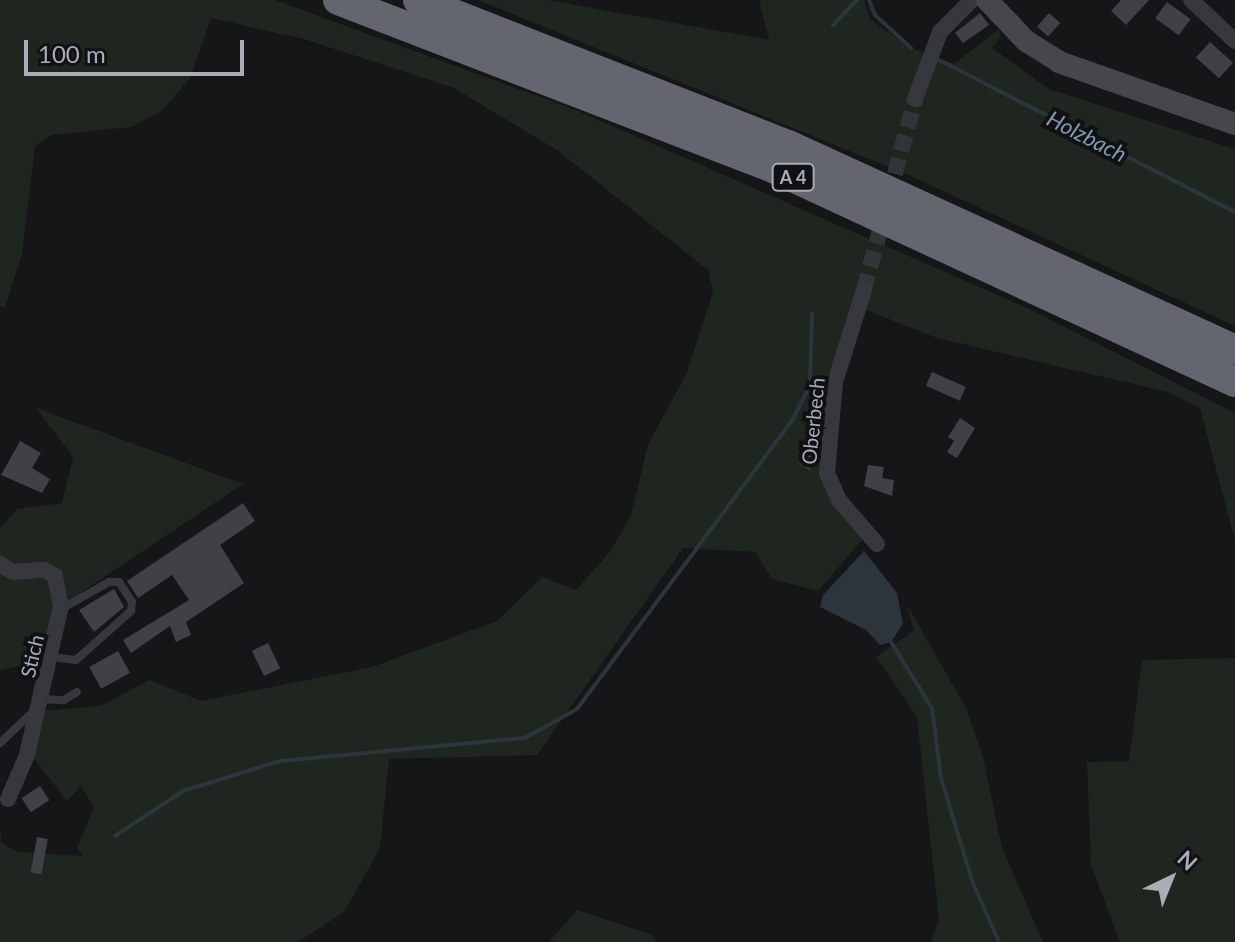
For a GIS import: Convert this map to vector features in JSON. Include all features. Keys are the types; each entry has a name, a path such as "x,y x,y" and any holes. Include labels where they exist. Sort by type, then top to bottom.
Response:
{"highway":[{"name":"A 4","path":"338,0 775,169 1235,382"},
{"name":"A 4","path":"418,0 803,151 1235,350"}],"street":[{"path":"915,99 940,32 972,0"},
{"path":"987,0 1026,41 1059,62 1235,124"},
{"path":"1191,0 1235,41"},
{"name":"Oberbech","path":"864,290 835,382 827,473 839,500 877,544"},
{"name":"Stich","path":"0,564 13,572 45,570 55,576 61,610 27,755 8,799"}],"lane":[{"path":"51,657 76,660 131,611 132,602 119,582 109,582 61,610"},
{"path":"0,743 41,701 64,700 77,692"}],"shaded area":[{"path":"0,0 275,0 578,111 1027,308 1235,413 1235,541 1200,408 1168,392 937,338 851,304 822,473 863,539 818,591 772,579 755,552 683,548 537,755 389,759 380,848 345,911 298,942 0,942 0,830 2,843 17,852 82,856 77,848 94,808 81,786 67,801 32,756 41,711 101,706 149,680 201,701 372,667 497,621 542,577 576,590 609,553 631,516 648,444 686,375 713,292 708,270 557,150 454,88 304,39 211,18 190,78 163,110 131,127 51,135 35,146 22,254 5,307 0,306"},
{"path":"478,0 547,0 769,40 759,0 864,0 870,19 911,48 954,64 999,29 1001,36 992,48 1049,89 1235,149 1235,326 906,174"},
{"path":"36,408 243,484 61,606 50,660 0,670 0,528 17,509 62,503 73,457"},
{"path":"864,551 897,593 903,624 891,642 880,645 866,630 820,607 823,595"},
{"path":"907,605 966,708 983,757 1002,848 1043,942 931,942 939,920 917,717 876,657 914,631"},
{"path":"1235,658 1235,942 1120,942 1091,865 1087,762 1129,761 1142,660"},
{"path":"577,910 652,935 656,942 549,942"}],"building":[{"path":"1121,0 1149,0 1126,25 1111,11"},
{"path":"1167,2 1190,19 1179,35 1155,18"},
{"path":"980,13 989,25 963,43 955,33"},
{"path":"1049,13 1060,23 1048,36 1037,26"},
{"path":"1210,42 1233,63 1219,78 1196,58"},
{"path":"932,372 966,387 960,401 926,386"},
{"path":"960,418 975,428 957,458 947,452 954,441 948,437"},
{"path":"20,441 41,453 32,468 50,479 42,493 1,475"},
{"path":"811,441 818,445 810,470 799,464"},
{"path":"868,465 884,467 882,478 894,480 892,496 864,486"},
{"path":"243,503 255,521 220,545 244,583 186,622 191,635 176,642 170,626 131,653 123,640 189,600 172,575 138,598 127,581"},
{"path":"114,589 124,607 94,632 79,610"},
{"path":"268,643 280,668 264,676 252,651"},
{"path":"118,651 130,673 101,689 89,667"},
{"path":"40,786 49,800 31,812 22,798"},
{"path":"37,837 48,839 42,874 31,872"}],"waterway":[{"path":"833,25 857,0"},
{"name":"Holzbach","path":"869,0 875,15 911,48"},
{"name":"Holzbach","path":"939,60 1235,212"},
{"path":"115,836 183,791 280,761 525,738 577,709 793,419 810,386 812,313"},
{"path":"891,642 932,708 941,778 973,883 999,942"}],"tunnel":[{"path":"864,290 915,99"}]}
